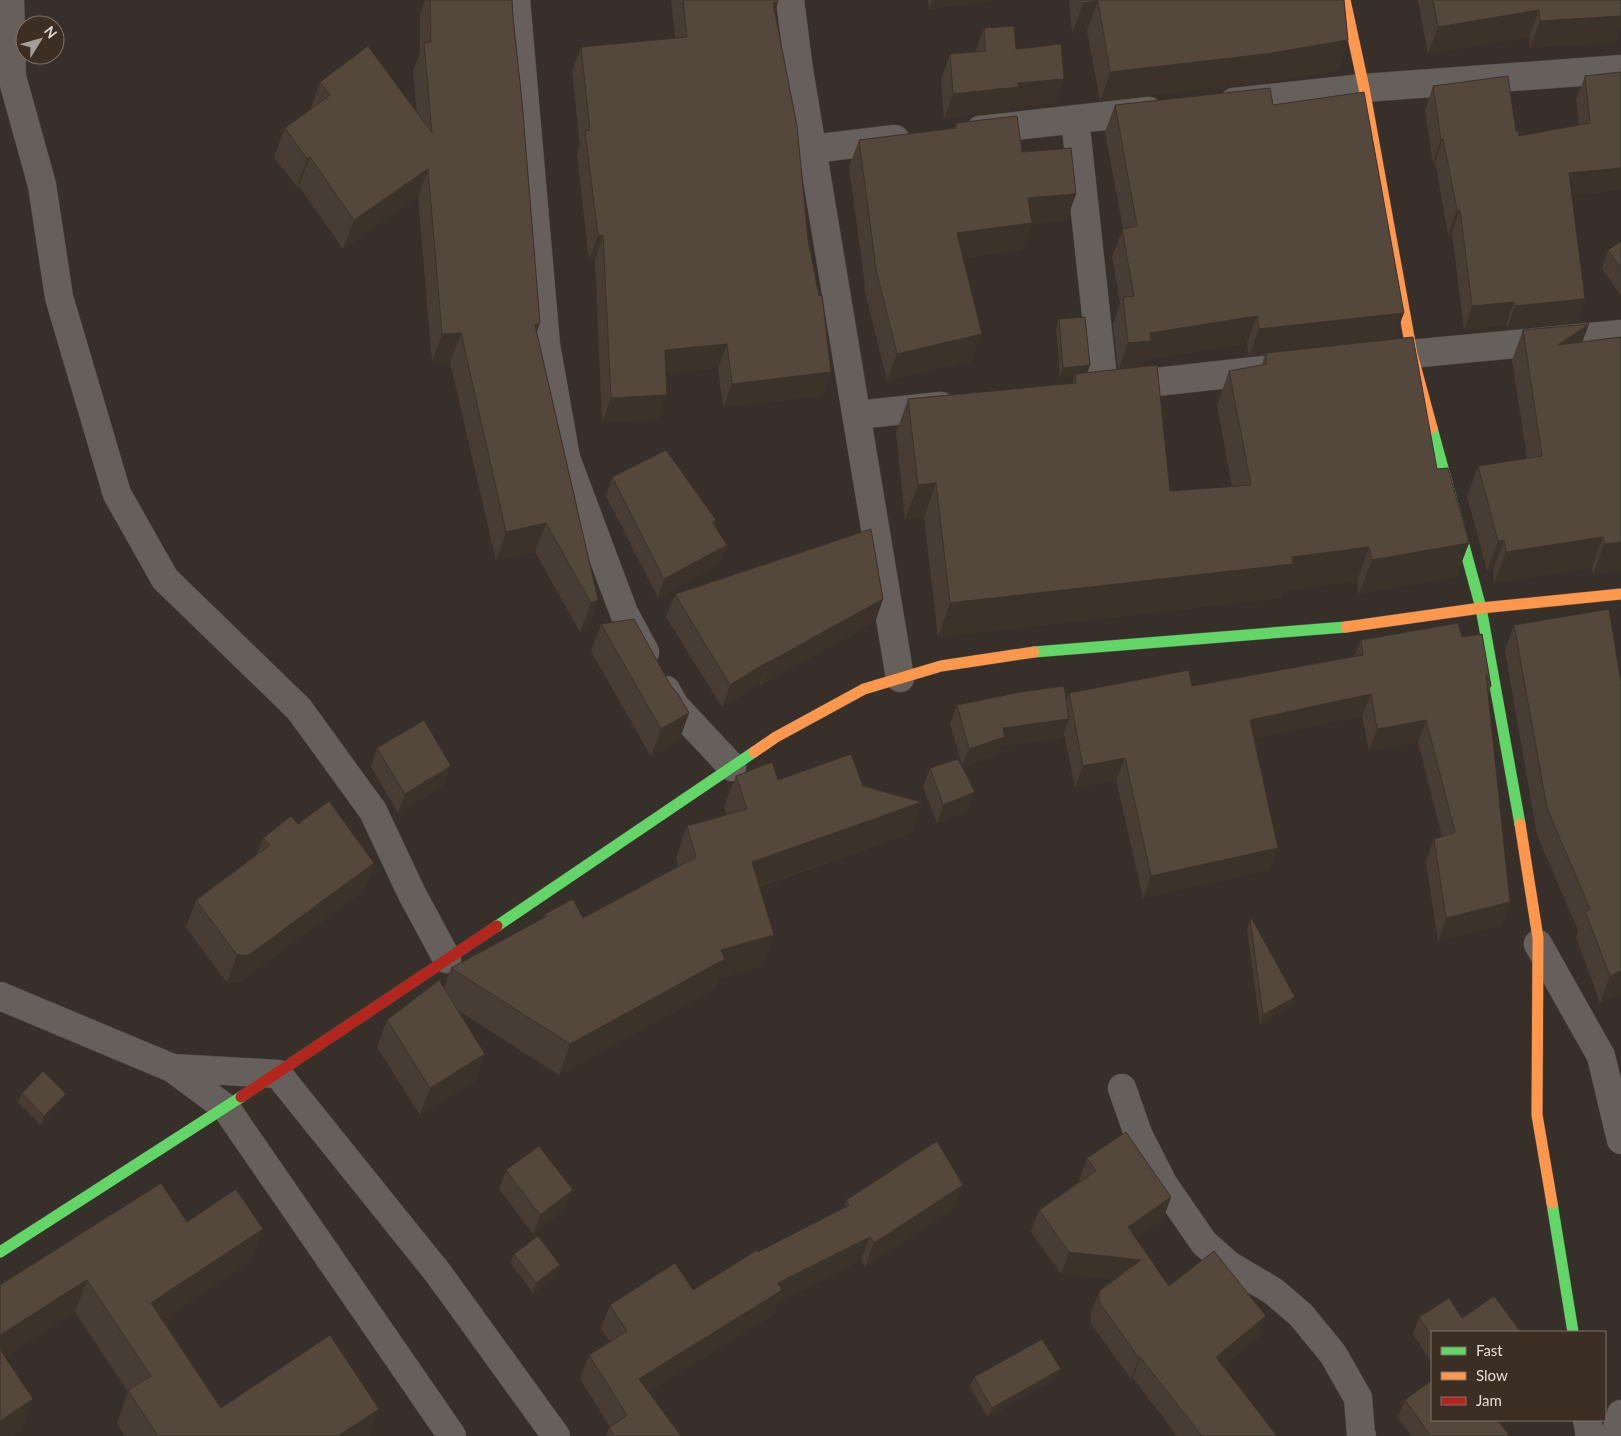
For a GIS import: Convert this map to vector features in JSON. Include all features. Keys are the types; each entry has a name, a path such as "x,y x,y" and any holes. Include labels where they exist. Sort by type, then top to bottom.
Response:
{"street":[{"path":"10,0 12,77 42,185 59,296 117,494 166,579 299,709 373,811 443,961"},
{"path":"516,0 546,345 566,458 624,613 675,706 732,767"},
{"path":"790,0 812,149 900,678"},
{"path":"1345,0 1364,88 1412,354 1481,608 1524,850 1538,944 1538,1115 1573,1331"},
{"path":"1214,104 1364,88 1621,70"},
{"path":"958,132 1175,108"},
{"path":"1076,119 1094,389 1287,368"},
{"path":"812,149 920,137"},
{"path":"1364,359 1621,334"},
{"path":"856,415 965,403"},
{"path":"0,1252 278,1074 776,737 864,689 941,666 1028,652 1356,626 1481,608 1621,594"},
{"path":"1538,944 1601,1056 1621,1140"},
{"path":"0,996 172,1068 226,1108 452,1436"},
{"path":"172,1068 278,1074 438,1272 556,1436"},
{"path":"1122,1088 1138,1134 1164,1186 1204,1243 1229,1265 1273,1291 1300,1315 1334,1354 1358,1398 1362,1436"},
{"path":"1613,1436 1619,1424 1621,1414"},
{"path":"1587,1421 1590,1436"}],"building":[{"path":"430,0 512,0 540,323 535,325 598,600 591,603 546,523 506,532 461,333 442,334 428,169 354,220 310,157 307,159 285,128 330,95 320,82 368,46 432,133 424,43 431,42"},
{"path":"683,0 778,0 778,2 773,3 797,126 808,239 819,296 822,295 831,372 732,384 727,344 665,350 667,395 611,398 603,235 598,236 585,131 590,130 581,47 687,37"},
{"path":"1082,0 1344,0 1348,40 1266,54 1110,72 1098,1 1083,3"},
{"path":"1433,0 1621,0 1621,16 1540,21 1539,10 1438,27"},
{"path":"1014,26 1016,49 1061,44 1064,79 1018,83 1019,87 953,94 950,54 985,51 984,28"},
{"path":"1621,72 1621,168 1569,173 1585,299 1515,306 1514,302 1472,306 1460,210 1457,210 1443,139 1441,140 1433,86 1508,76 1516,131 1518,131 1519,136 1590,123 1585,76"},
{"path":"1270,88 1273,105 1364,92 1404,313 1259,329 1257,316 1150,333 1151,341 1128,343 1123,297 1134,296 1122,229 1137,226 1115,105"},
{"path":"1017,116 1022,152 1071,148 1076,194 1028,198 1032,223 957,233 982,334 897,354 874,261 859,140 956,128 956,123"},
{"path":"1621,241 1621,268 1608,250"},
{"path":"1085,317 1090,365 1063,368 1059,319"},
{"path":"1589,324 1558,345 1621,337 1621,542 1604,544 1603,537 1506,552 1504,540 1498,541 1478,466 1542,456 1523,330"},
{"path":"1413,337 1437,469 1448,468 1469,543 1372,560 1369,547 1292,557 1293,564 950,603 936,483 918,485 908,399 1076,383 1075,374 1157,365 1170,491 1251,485 1229,371 1267,364 1266,353"},
{"path":"666,450 716,520 712,522 727,545 664,579 612,477"},
{"path":"871,529 883,599 769,661 730,685 675,594"},
{"path":"1609,609 1621,682 1621,971 1610,976 1585,911 1590,909 1547,808 1514,625"},
{"path":"634,619 671,686 689,713 661,729 601,624"},
{"path":"1458,623 1462,637 1482,634 1491,686 1486,674 1510,902 1446,918 1434,839 1455,832 1426,720 1377,729 1371,694 1250,720 1278,848 1151,876 1125,758 1083,766 1069,693 1189,670 1192,686 1363,655 1361,640"},
{"path":"1064,686 1069,719 1003,728 1005,737 969,749 957,705 1020,692"},
{"path":"424,720 451,766 405,794 377,748"},
{"path":"851,754 863,786 922,802 752,862 774,935 721,950 725,959 570,1044 451,968 547,916 545,914 573,899 583,918 696,857 687,826 747,809 736,776 772,762 778,780"},
{"path":"958,759 975,792 943,805 930,768"},
{"path":"329,801 374,863 249,955 237,955 196,900 270,845 263,838 291,816 298,824"},
{"path":"1250,919 1252,919 1295,997 1263,1015"},
{"path":"439,980 485,1054 430,1088 387,1020"},
{"path":"43,1071 66,1094 44,1116 22,1093"},
{"path":"1126,1132 1171,1197 1128,1227 1169,1286 1214,1251 1266,1316 1216,1357 1277,1436 1202,1436 1139,1358 1099,1302 1099,1291 1141,1260 1069,1252 1039,1210 1096,1171 1087,1158"},
{"path":"937,1141 963,1185 874,1243 870,1237 778,1283 782,1290 639,1379 681,1436 615,1436 609,1428 627,1415 589,1355 627,1331 610,1305 675,1263 693,1290 757,1250 758,1252 849,1205 846,1200"},
{"path":"539,1146 573,1190 540,1215 506,1170"},
{"path":"161,1183 187,1222 236,1189 263,1229 151,1303 221,1408 330,1335 379,1409 338,1436 158,1436 128,1390 151,1376 87,1280 0,1335 0,1285"},
{"path":"538,1236 560,1265 536,1283 514,1254"},
{"path":"1494,1296 1520,1331 1431,1331 1431,1335 1419,1317 1449,1298 1462,1318"},
{"path":"1042,1339 1061,1369 992,1408 974,1377"},
{"path":"0,1349 33,1399 0,1421"},
{"path":"1431,1381 1431,1421 1498,1421 1510,1436 1431,1436 1405,1400"}],"traffic: fast":[{"path":"1432,428 1481,608 1520,824"},
{"path":"1034,652 1346,627"},
{"path":"497,926 754,752"},
{"path":"0,1252 241,1097"},
{"path":"1552,1203 1573,1331"}],"traffic: slow":[{"path":"1345,0 1364,88 1412,354 1432,428"},
{"path":"1346,627 1481,608 1621,594"},
{"path":"754,752 776,737 864,689 941,666 1034,652"},
{"path":"1520,824 1538,938 1537,1115 1552,1203"}],"traffic: jam":[{"path":"241,1097 497,926"}]}
